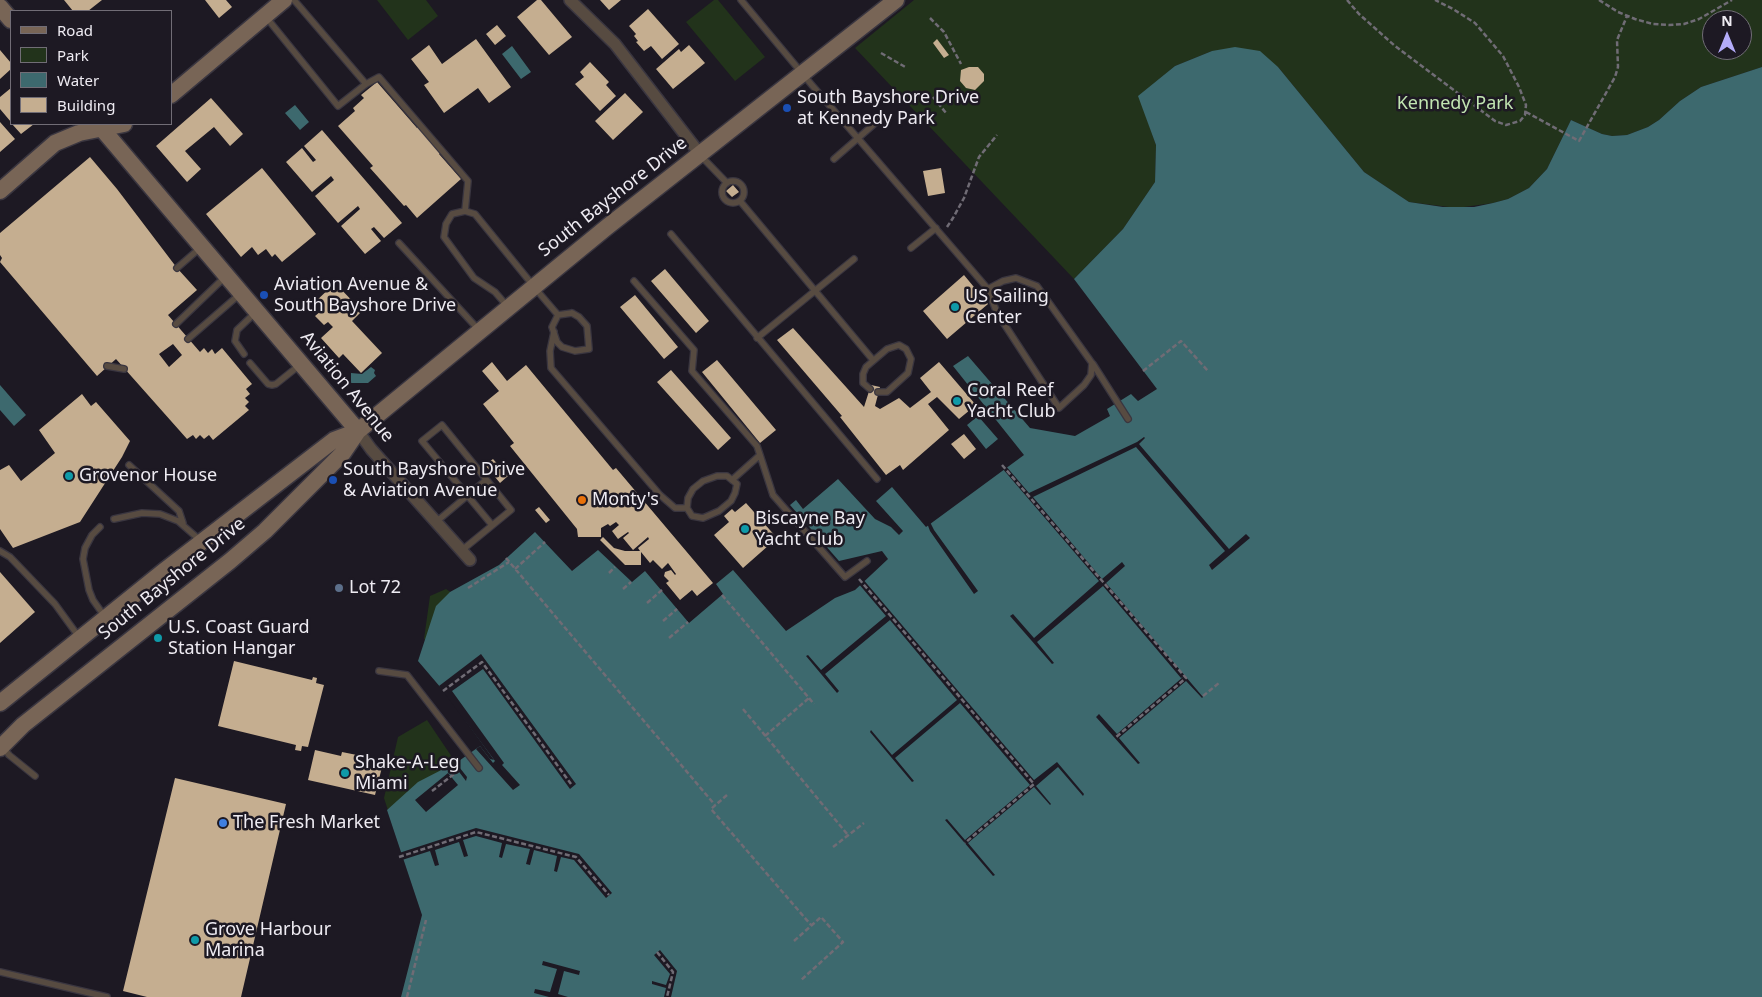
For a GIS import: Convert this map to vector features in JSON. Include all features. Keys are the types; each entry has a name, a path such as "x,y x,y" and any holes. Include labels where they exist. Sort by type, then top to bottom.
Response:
{"main road":[{"path":"172,94 284,0"},
{"name":"South Bayshore Drive","path":"1,746 23,724 230,561 265,531 343,453 358,431 533,286 896,0"},
{"path":"0,7 10,19"},
{"path":"0,191 55,144 100,126"},
{"name":"Aviation Avenue","path":"100,126 258,310 358,431"},
{"name":"South Bayshore Drive","path":"0,703 164,571 334,440 358,431"}],"street":[{"path":"570,0 616,44 700,154"},
{"name":"Aviation Avenue","path":"358,431 371,449 470,560"}],"lane":[{"path":"294,0 366,84"},
{"path":"741,0 988,288 997,313 1059,408 1084,385 1091,375 1092,363"},
{"path":"265,16 338,106 378,77 468,181 465,211"},
{"path":"834,158 880,118"},
{"path":"700,154 727,183"},
{"path":"734,181 742,186 744,195 740,201 734,203 725,199 722,192 727,183 734,181"},
{"path":"740,201 873,360"},
{"path":"508,307 495,292 474,278 444,237 446,224 452,214 465,211 475,214 558,315"},
{"path":"911,248 936,228"},
{"path":"671,234 877,479"},
{"path":"399,244 479,331"},
{"path":"177,268 203,246"},
{"path":"758,338 854,259"},
{"path":"176,324 227,275"},
{"path":"988,288 1003,281 1016,278 1036,286 1092,363 1128,418"},
{"path":"634,281 694,350 692,371 757,446 773,495 845,577 866,561"},
{"path":"188,339 242,292"},
{"path":"244,354 235,341 236,330 258,310"},
{"path":"572,314 579,317 587,326 589,349 575,351 562,347 552,327 558,315 572,314"},
{"path":"554,332 550,351 551,368 660,495 675,508 687,508"},
{"path":"870,389 863,383 863,374 866,367 887,349 899,345 906,349 911,360 908,374 887,392 878,392"},
{"path":"250,363 268,384 272,385 276,384 302,363"},
{"path":"107,366 124,369"},
{"path":"462,551 511,510 442,425 422,441 492,525"},
{"path":"732,480 760,455"},
{"path":"129,465 178,511 183,525"},
{"path":"718,476 727,476 732,480 736,484 735,493 731,501 719,511 703,518 692,516 687,508 688,498 693,489 703,481 718,476"},
{"path":"436,522 486,480"},
{"path":"114,519 142,513 160,514 178,521 203,542"},
{"path":"100,527 85,548 83,559 89,590 93,600 106,618"},
{"path":"0,551 10,556 54,604 80,639"},
{"path":"379,670 407,675 479,768"},
{"path":"1,746 35,776"},
{"path":"0,972 108,997"}],"path":[{"path":"1347,0 1359,14 1395,46 1495,121 1502,125 1510,125 1520,121 1526,112 1523,97 1514,75 1503,56 1468,18 1435,0"},
{"path":"1599,0 1628,16 1653,24 1677,25 1699,19 1732,0"},
{"path":"1526,112 1579,141 1617,72 1616,45 1628,16"},
{"path":"930,18 944,32 961,64"},
{"path":"881,53 906,68"},
{"path":"933,97 946,113"},
{"path":"941,234 964,198 971,174 979,157 997,135"},
{"path":"1143,371 1181,341 1208,371"},
{"path":"1002,465 1186,678 1115,738"},
{"path":"514,569 545,542"},
{"path":"506,558 715,805"},
{"path":"468,588 509,562"},
{"path":"609,572 616,567"},
{"path":"856,576 1034,784 965,843"},
{"path":"623,589 631,582"},
{"path":"647,602 662,590"},
{"path":"722,595 814,704"},
{"path":"662,621 677,609"},
{"path":"175,620 181,628"},
{"path":"669,638 688,622"},
{"path":"443,691 482,662 571,784"},
{"path":"1203,696 1218,683"},
{"path":"765,736 809,698"},
{"path":"743,709 848,835"},
{"path":"432,791 458,772"},
{"path":"727,795 712,808 811,925"},
{"path":"833,847 864,823"},
{"path":"400,857 476,832 576,857 609,895"},
{"path":"794,941 821,917 843,942 800,981"},
{"path":"407,997 426,920"},
{"path":"657,952 673,972 667,997"}],"green space":[{"path":"377,0 426,0 438,16 408,40"},
{"path":"714,0 718,0 765,57 735,81 686,22"},
{"name":"Kennedy Park","path":"914,0 1762,0 1762,67 1701,87 1680,101 1659,120 1648,127 1627,135 1612,136 1602,134 1571,120 1547,169 1529,188 1508,199 1457,208 1409,202 1364,172 1278,67 1212,51 1175,66 1139,96 1156,145 1155,182 1123,229 1074,279 855,48"},
{"path":"446,589 455,595 430,643 424,639 430,596"},
{"path":"427,720 456,763 453,764 455,767 391,820 384,798 398,737"}],"water":[{"path":"512,46 531,72 521,79 502,54"},
{"path":"1235,47 1260,51 1278,67 1364,172 1409,202 1443,207 1474,207 1493,203 1508,199 1529,188 1547,169 1571,120 1602,134 1612,136 1627,135 1648,127 1659,120 1680,101 1701,87 1762,67 1762,997 401,997 422,915 387,810 418,782 453,764 466,781 467,777 456,763 480,746 490,759 494,760 447,695 418,661 436,606 450,592 499,565 535,532 572,571 598,550 632,582 645,571 689,623 723,594 716,584 733,570 786,631 835,598 855,590 888,559 882,551 839,561 790,505 796,500 803,509 838,479 875,519 891,527 899,535 903,531 876,501 892,487 926,527 1024,455 953,366 968,356 1030,428 1075,436 1110,416 1107,409 1131,394 1138,401 1157,389 1074,279 1123,229 1155,182 1156,145 1138,96 1175,66 1212,51"},
{"path":"295,105 309,122 300,130 285,113"},
{"path":"371,367 375,370 376,376 368,383 351,383 351,373 362,374"},
{"path":"0,385 26,415 14,426 0,410"},
{"path":"978,416 998,439 986,449 967,425"}],"pier":[{"path":"1144,437 1139,444 1229,549 1246,534 1250,538 1212,570 1209,565 1225,551 1136,447 1033,497 1102,579 1122,562 1125,566 1106,583 1203,697 1186,681 1119,738 1140,763 1138,764 1096,717 1099,714 1117,734 1183,677 1181,678 1103,586 1037,642 1054,663 1052,664 1010,616 1013,614 1034,638 1099,581 1002,468 1005,465 1029,493"},
{"path":"930,522 978,591 974,594 930,531 927,523"},
{"path":"862,578 1034,780 1057,762 1084,794 1083,796 1058,767 1036,786 1050,805 1034,787 968,843 995,875 993,876 945,820 947,819 965,840 1030,785 960,703 895,758 914,781 912,782 870,732 871,730 892,755 957,700 890,620 825,674 839,691 837,693 806,656 808,655 821,670 886,616 858,583"},
{"path":"481,654 576,784 570,789 483,669 452,691 504,763 502,765 520,785 513,790 476,749 480,746 493,763 495,761 439,686"},
{"path":"448,773 458,785 426,812 415,800"},
{"path":"476,828 579,854 612,893 606,898 574,860 561,857 557,872 554,871 557,856 534,850 530,865 526,864 530,849 506,844 502,858 499,857 502,843 476,836 463,840 468,856 464,857 459,842 435,850 439,865 435,866 430,851 402,860 399,853"},
{"path":"660,950 677,971 671,997 664,997 666,988 652,984 652,981 666,985 670,974 654,955"},
{"path":"543,961 580,971 579,975 564,971 558,994 568,997 549,997 534,993 535,989 550,992 557,969 542,965"}],"building":[{"path":"64,0 102,0 89,10 72,10"},
{"path":"205,0 226,0 232,7 219,18"},
{"path":"537,0 541,0 572,37 549,55 517,17"},
{"path":"600,0 621,0 609,10"},
{"path":"648,9 679,44 662,59 651,46 644,51 636,42 638,41 634,36 636,34 629,26"},
{"path":"497,25 506,36 495,45 486,34"},
{"path":"476,39 511,87 489,103 478,88 444,113 424,85 429,82 411,59 429,45 442,64"},
{"path":"937,39 949,55 944,58 933,43"},
{"path":"689,45 705,63 673,89 656,69 679,49 681,52"},
{"path":"0,50 10,62 10,70 0,79"},
{"path":"590,62 609,82 606,85 616,96 600,111 575,84 584,77 580,72"},
{"path":"969,67 978,67 984,74 984,81 975,90 966,88 960,81 961,70"},
{"path":"377,82 417,128 418,126 441,152 439,154 461,179 417,218 370,168 373,166 338,126 355,111 353,108 364,98 361,95"},
{"path":"10,89 10,121 0,109 0,97"},
{"path":"625,93 643,112 613,140 595,121"},
{"path":"211,98 243,134 230,146 214,127 185,151 201,169 187,182 156,146"},
{"path":"0,122 15,139 0,152"},
{"path":"13,125 33,125 21,134"},
{"path":"322,130 402,223 384,238 374,227 371,229 381,241 365,254 341,226 360,209 358,206 338,223 315,196 334,180 331,176 312,192 286,162 302,148 313,162 316,160 304,146"},
{"path":"90,157 117,189 177,268 197,290 168,315 200,352 204,348 208,353 212,349 215,354 222,348 252,384 246,389 250,394 245,398 249,402 245,406 249,410 213,440 209,435 204,439 200,435 196,439 193,435 187,439 116,359 97,376 0,262 2,258 0,255 0,233","holes":["173,344 182,355 169,367 159,354"]},
{"path":"262,168 316,234 282,262 275,254 272,257 266,249 258,255 252,247 241,257 206,214"},
{"path":"941,168 945,193 928,196 923,171"},
{"path":"733,185 739,192 732,197 726,191"},
{"path":"665,269 709,321 696,333 651,281"},
{"name":"US Sailing Center","path":"964,275 988,304 947,339 923,311"},
{"path":"335,283 362,311 352,321 382,353 361,373 343,354 339,358 321,338 333,327 328,322 324,325 315,316 321,311 314,303"},
{"path":"635,295 678,347 664,359 620,307"},
{"name":"Coral Reef Yacht Club","path":"793,328 864,407 871,385 880,387 875,406 880,409 899,398 910,408 931,392 920,378 939,362 976,405 959,419 937,397 928,404 949,430 903,470 900,465 886,475 840,417 842,416 777,340"},
{"path":"717,360 776,430 760,443 702,372"},
{"path":"492,362 507,381 526,365 613,470 616,468 713,583 697,596 692,590 680,600 666,583 669,581 664,576 665,572 671,570 676,574 668,563 662,569 653,560 650,563 641,552 641,565 625,565 600,540 603,537 614,548 625,551 640,551 638,548 649,539 648,537 633,550 623,538 628,532 618,539 612,531 619,525 616,522 601,528 601,537 578,537 577,529 510,446 514,443 483,404 499,391 482,371"},
{"path":"671,370 731,438 718,450 657,382"},
{"name":"Grovenor House","path":"82,394 91,406 96,402 130,441 122,457 80,522 13,548 0,529 0,470 9,465 21,481 55,453 39,430"},
{"path":"964,434 976,449 964,459 951,444"},
{"path":"493,459 508,476 500,483 485,465"},
{"name":"Biscayne Bay Yacht Club","path":"746,503 777,538 743,568 714,535 729,522 724,516 732,509 735,512"},
{"path":"539,507 550,520 546,523 535,510"},
{"path":"0,572 35,612 0,643"},
{"path":"234,661 312,680 313,677 317,678 316,683 324,685 308,747 302,746 301,751 295,750 296,745 218,726"},
{"name":"Shake-A-Leg Miami","path":"315,750 341,756 342,752 357,755 355,761 382,767 375,795 308,780"},
{"path":"175,778 286,804 241,997 147,997 123,991"}],"place":[{"name":"South Bayshore Drive at Kennedy Park","path":"787,108"},
{"name":"Aviation Avenue & South Bayshore Drive","path":"264,295"},
{"name":"US Sailing Center","path":"955,307"},
{"name":"Coral Reef Yacht Club","path":"957,401"},
{"name":"Grovenor House","path":"69,476"},
{"name":"South Bayshore Drive & Aviation Avenue","path":"333,480"},
{"name":"Monty's","path":"582,500"},
{"name":"Biscayne Bay Yacht Club","path":"745,529"},
{"name":"Lot 72","path":"339,588"},
{"name":"U.S. Coast Guard Station Hangar","path":"158,638"},
{"name":"Shake-A-Leg Miami","path":"345,773"},
{"name":"The Fresh Market","path":"223,823"},
{"name":"Grove Harbour Marina","path":"195,940"}]}
